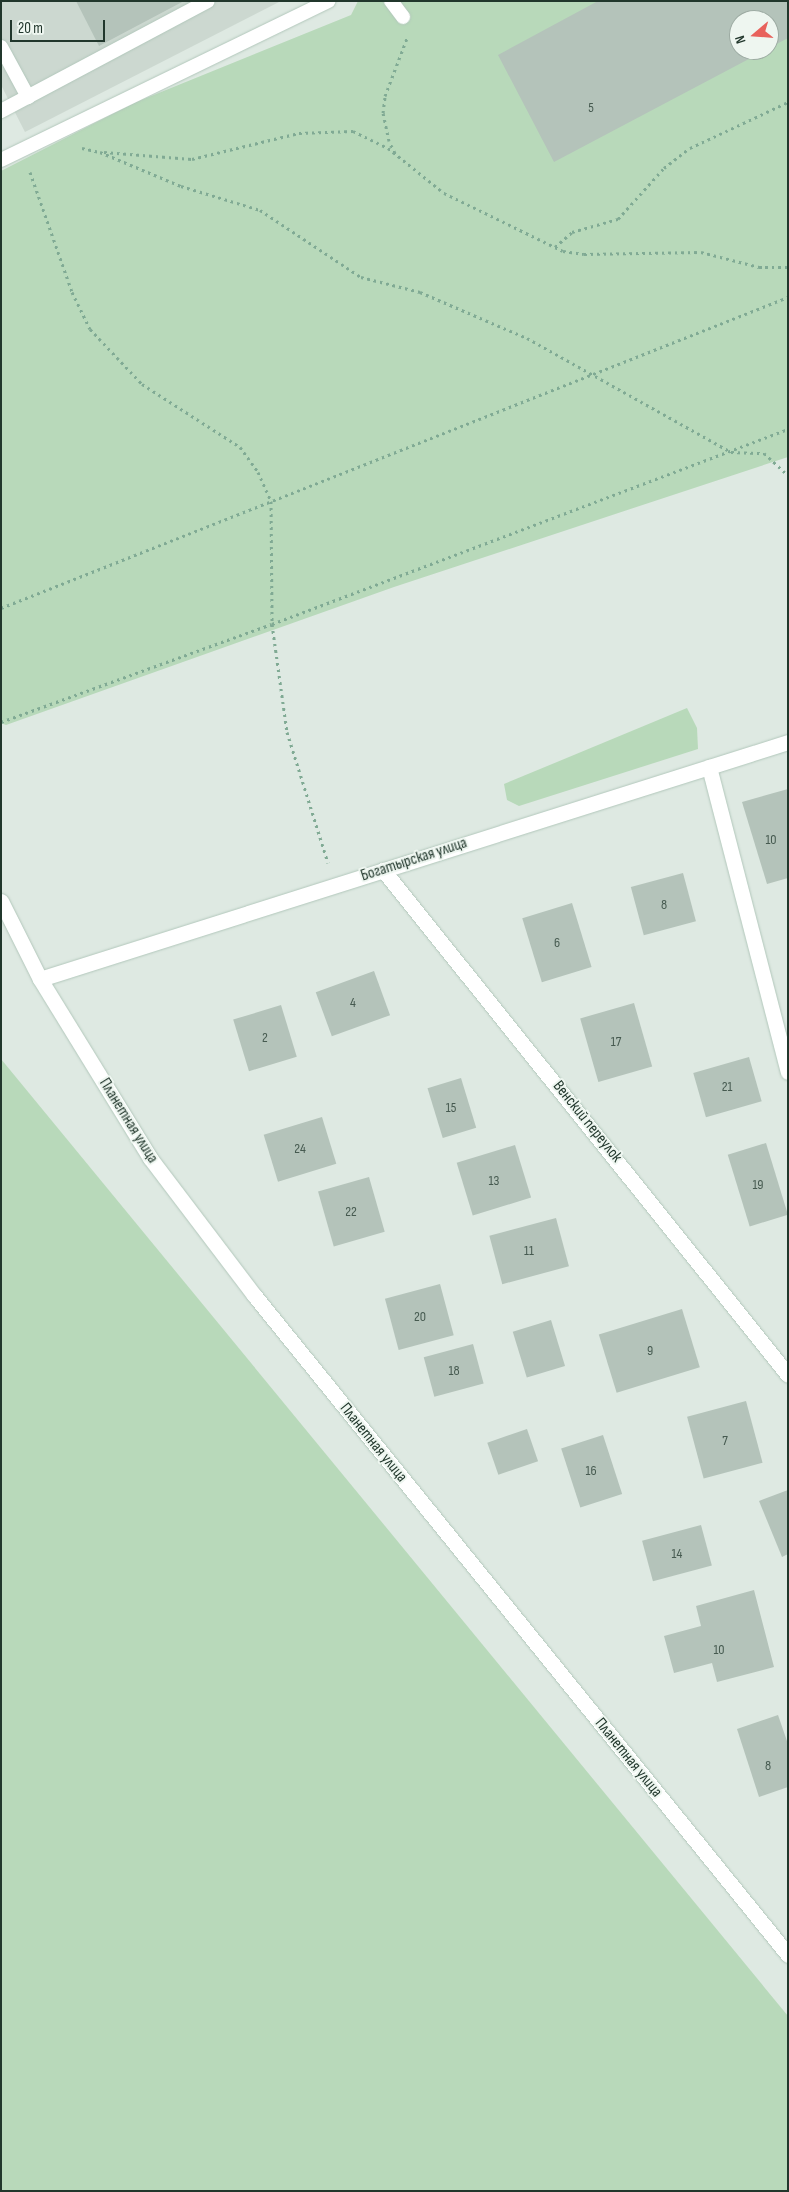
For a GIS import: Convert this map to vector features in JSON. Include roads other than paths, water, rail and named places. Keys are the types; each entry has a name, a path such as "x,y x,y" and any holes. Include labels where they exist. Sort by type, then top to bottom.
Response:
{"street":[{"name":"Богатырская улица","path":"40,979 788,742"},
{"path":"709,767 788,1072"},
{"name":"Венский переулок","path":"383,870 788,1375"},
{"name":"Планетная улица","path":"1,901 40,979 150,1158 254,1295 788,1955"}],"lane":[{"path":"1,112 208,1"},
{"path":"1,160 41,138 328,1"},
{"path":"392,1 403,17"},
{"path":"1,47 28,98"}]}
